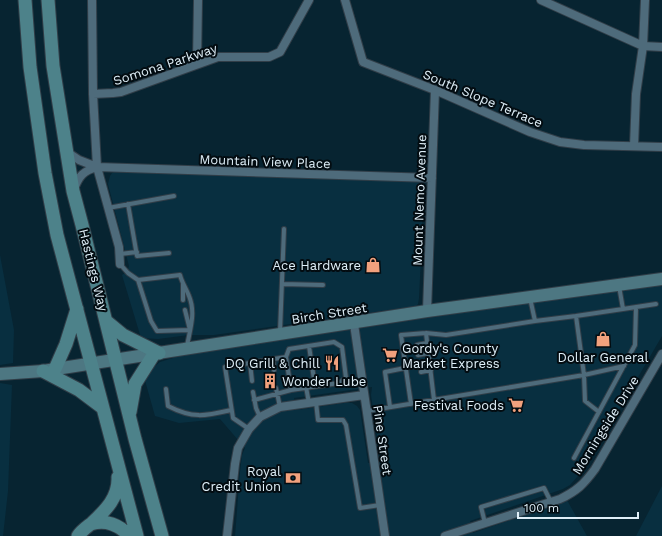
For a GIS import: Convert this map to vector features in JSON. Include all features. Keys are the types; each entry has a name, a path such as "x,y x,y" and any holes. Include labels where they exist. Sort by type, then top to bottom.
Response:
{"main road":[{"name":"Hastings Way","path":"25,0 30,67 45,173 57,235 137,536"},
{"name":"Hastings Way","path":"48,0 53,66 73,191 129,418 162,536"},
{"name":"Birch Street","path":"0,374 49,370 354,324 427,311 662,279"},
{"path":"77,309 66,344 49,370 103,408"},
{"path":"106,321 123,336 157,353 135,384 129,418"},
{"path":"78,536 85,528 105,512 115,494 118,482 118,466"},
{"path":"91,524 98,521 107,523 125,531 129,536"}],"street":[{"path":"92,0 93,94 97,167 119,247 120,264"},
{"path":"197,63 198,0"},
{"name":"Somona Parkway","path":"93,94 113,94 121,92 197,63 218,57 269,57 280,52 309,0"},
{"name":"South Slope Terrace","path":"344,0 362,62 436,90 530,132 560,142 584,145 662,147"},
{"path":"541,0 644,46 662,47"},
{"path":"634,146 636,94 644,46 645,0"},
{"name":"Mount Nemo Avenue","path":"427,311 436,90"},
{"name":"Mountain View Place","path":"67,152 78,160 97,167 432,178"},
{"name":"Mountain View Place","path":"73,191 78,177 97,167"},
{"name":"Pine Street","path":"354,324 385,536"},
{"name":"Morningside Drive","path":"446,536 551,502 572,494 583,485 595,469 662,354"},
{"path":"227,536 238,448 249,429 260,417 280,407 364,394"}],"lane":[{"path":"108,208 174,196"},
{"path":"128,204 138,256 169,253"},
{"path":"280,335 284,229"},
{"path":"119,254 137,252"},
{"path":"120,264 138,280 151,321 157,331 190,330"},
{"path":"138,280 180,275 193,307 186,349"},
{"path":"183,284 183,300"},
{"path":"282,284 323,285"},
{"path":"619,285 623,309"},
{"path":"530,297 535,321"},
{"path":"411,404 405,346 401,335 426,333 446,335 656,304"},
{"path":"574,458 635,346 636,307"},
{"path":"185,310 190,330"},
{"path":"576,316 584,375 585,401 599,412"},
{"path":"426,333 434,400"},
{"path":"254,400 306,387 339,383 346,378 342,347 334,342 289,349 286,357 291,390"},
{"path":"417,345 427,343"},
{"path":"309,346 315,386"},
{"path":"418,355 428,353"},
{"path":"249,429 233,418 225,367 286,357"},
{"path":"273,359 274,370"},
{"path":"420,364 430,362"},
{"path":"250,363 252,381"},
{"path":"366,411 584,375 624,366"},
{"path":"390,407 385,372 408,367"},
{"path":"421,372 431,370"},
{"path":"306,387 318,420 343,420 346,425 360,508 380,505"},
{"path":"276,388 280,407"},
{"path":"166,389 168,406 184,413 194,416 205,416 232,410"},
{"path":"253,392 260,417"},
{"path":"485,523 481,507 544,488 551,502"}],"shaded area":[{"path":"116,171 421,182 423,189 422,236 418,304 416,306 214,335 189,335 158,339 141,338 122,275 127,272 129,266 108,184 110,176"},
{"path":"0,255 14,330 13,363 0,365"},
{"path":"662,284 662,336 585,468 570,485 563,489 470,521 473,533 567,500 587,536 235,536 240,472 242,455 245,448 220,419 179,423 155,416 144,377 160,362 179,356 573,296","holes":["372,387 371,395 381,461 368,463 360,410 357,406 352,403 344,403 296,410 294,398"]},
{"path":"0,383 12,385 8,491 3,536 0,536"},
{"path":"662,486 662,536 636,536"}],"place":[{"name":"Ace Hardware","path":"373,265"},
{"name":"Dollar General","path":"603,339"},
{"name":"Gordy's County Market Express","path":"390,355"},
{"name":"DQ Grill & Chill","path":"332,363"},
{"name":"Wonder Lube","path":"270,381"},
{"name":"Festival Foods","path":"516,405"},
{"name":"Royal Credit Union","path":"293,478"}]}
